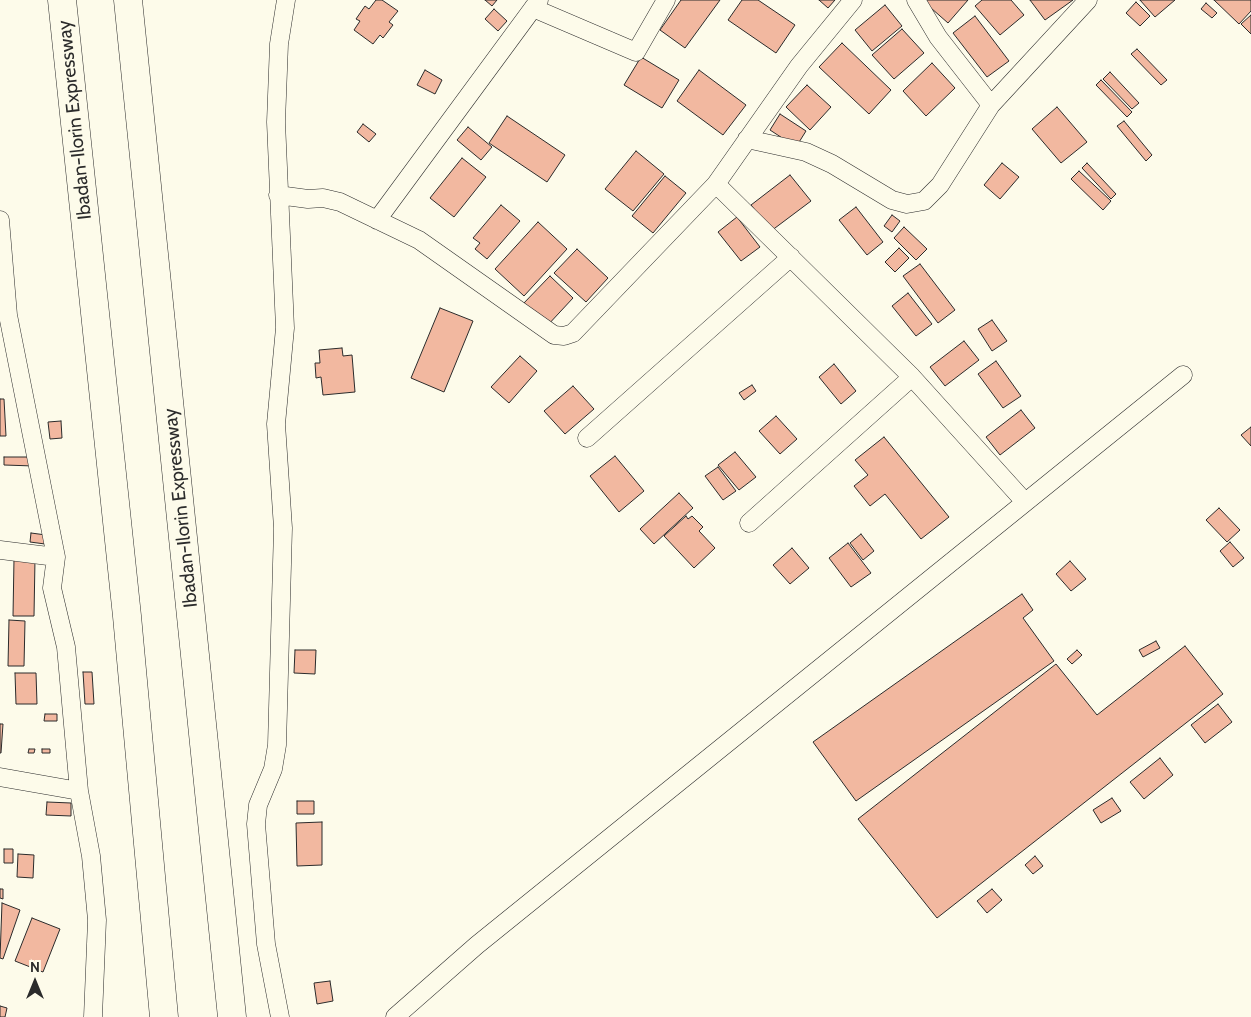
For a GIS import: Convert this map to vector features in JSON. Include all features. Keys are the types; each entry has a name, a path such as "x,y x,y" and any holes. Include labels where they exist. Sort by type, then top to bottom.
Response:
{"highway":[{"name":"Ibadan-Ilorin Expressway","path":"62,0 127,616 164,1017"},
{"name":"Ibadan-Ilorin Expressway","path":"128,0 232,1017"}],"street":[{"path":"280,1017 266,944 256,824 258,805 273,769 277,745 283,528 276,424 285,328 276,122 279,44 286,0"},
{"path":"377,220 536,4 636,52 666,0"},
{"path":"278,195 308,199 324,198 340,202 419,240 554,335 564,336 573,333 716,184 799,66 853,0"},
{"path":"916,0 938,37 991,106"},
{"path":"747,139 806,152 832,164 892,200 907,204 924,201 940,185 991,106 1088,0"},
{"path":"716,184 912,377 1026,502"},
{"path":"0,220 8,314 56,557 52,588 66,647 79,791 91,856 97,920 93,1017"},
{"path":"587,438 792,257"},
{"path":"395,1017 476,946 1183,375"},
{"path":"749,523 912,377"},
{"path":"0,550 56,557"},
{"path":"0,777 79,791"}],"building":[{"path":"376,0 382,0 398,11 389,22 393,25 383,38 380,35 373,44 354,30 360,21 356,19 365,6 369,9"},
{"path":"485,0 497,0 492,6"},
{"path":"681,0 720,0 685,48 660,30"},
{"path":"742,0 758,0 795,25 776,53 728,20"},
{"path":"819,0 835,0 828,8"},
{"path":"924,0 968,0 948,23"},
{"path":"982,0 1011,0 1024,15 1000,35 975,6"},
{"path":"1030,0 1073,0 1045,20"},
{"path":"1140,0 1175,0 1155,17"},
{"path":"1214,0 1251,0 1251,11 1239,24"},
{"path":"1136,2 1150,16 1140,26 1126,13"},
{"path":"1206,3 1217,13 1212,18 1201,9"},
{"path":"885,5 902,26 872,51 855,30"},
{"path":"494,9 507,21 498,31 485,19"},
{"path":"1251,15 1251,34 1241,24"},
{"path":"975,16 1009,61 987,77 953,33"},
{"path":"902,29 924,53 894,79 872,55"},
{"path":"842,43 891,90 869,114 819,67"},
{"path":"1137,49 1167,80 1161,85 1131,54"},
{"path":"641,57 679,80 662,108 624,85"},
{"path":"932,63 955,88 926,116 903,91"},
{"path":"425,70 442,80 435,94 417,85"},
{"path":"699,70 746,105 723,135 677,101"},
{"path":"1110,72 1139,103 1132,109 1103,79"},
{"path":"1101,80 1132,112 1127,117 1096,85"},
{"path":"807,85 831,107 810,130 786,107"},
{"path":"1057,107 1087,142 1061,163 1032,129"},
{"path":"780,114 806,131 796,147 770,130"},
{"path":"507,116 565,155 547,182 489,143"},
{"path":"1124,121 1152,155 1146,161 1117,126"},
{"path":"363,124 376,134 369,142 357,132"},
{"path":"468,127 492,147 481,160 457,140"},
{"path":"636,151 664,174 633,211 605,189"},
{"path":"462,158 486,177 454,217 430,198"},
{"path":"1002,163 1019,177 1000,199 984,185"},
{"path":"1087,163 1116,194 1111,199 1082,168"},
{"path":"1079,171 1111,201 1103,210 1071,179"},
{"path":"790,175 811,201 771,231 751,205"},
{"path":"665,176 686,193 653,233 632,216"},
{"path":"501,205 520,221 487,259 475,249 480,243 473,238"},
{"path":"856,207 883,242 867,255 839,220"},
{"path":"892,215 900,221 892,232 884,226"},
{"path":"737,217 760,247 741,261 718,232"},
{"path":"538,222 567,249 524,296 495,269"},
{"path":"904,227 927,249 916,260 894,238"},
{"path":"899,248 909,258 895,272 885,262"},
{"path":"577,249 608,278 586,302 554,273"},
{"path":"920,264 955,310 938,323 903,276"},
{"path":"550,276 573,298 546,327 522,305"},
{"path":"908,293 932,324 916,336 892,306"},
{"path":"440,308 473,321 444,392 411,378"},
{"path":"992,320 1007,341 992,351 978,329"},
{"path":"964,341 979,360 945,386 930,367"},
{"path":"342,348 343,356 352,355 355,392 323,395 321,377 316,378 315,363 320,363 319,350"},
{"path":"520,356 537,371 509,403 491,387"},
{"path":"996,361 1021,396 1003,408 978,374"},
{"path":"834,364 856,391 841,404 819,377"},
{"path":"752,385 756,391 744,400 739,393"},
{"path":"573,386 594,409 565,434 544,411"},
{"path":"0,399 4,399 6,436 0,436"},
{"path":"1021,410 1035,428 1000,455 986,437"},
{"path":"776,416 797,439 780,454 759,431"},
{"path":"61,421 62,438 50,439 48,422"},
{"path":"1251,427 1251,446 1241,435"},
{"path":"884,437 949,517 921,539 885,494 870,506 854,486 868,475 855,460"},
{"path":"735,452 756,477 739,490 718,465"},
{"path":"615,456 644,491 619,512 590,476"},
{"path":"4,457 34,457 34,466 4,465"},
{"path":"718,467 736,491 723,500 705,476"},
{"path":"679,493 693,508 654,544 640,529"},
{"path":"1219,508 1240,530 1227,542 1206,520"},
{"path":"686,516 688,519 692,516 703,527 699,531 715,548 694,568 664,536"},
{"path":"31,533 46,535 45,544 30,542"},
{"path":"861,534 874,551 863,560 850,543"},
{"path":"1230,542 1244,558 1233,567 1220,551"},
{"path":"848,543 871,573 851,587 829,558"},
{"path":"792,548 809,568 790,584 773,565"},
{"path":"14,559 35,559 34,616 13,616"},
{"path":"1070,561 1086,579 1071,591 1056,574"},
{"path":"1022,594 1033,610 1023,618 1054,661 856,801 813,742"},
{"path":"9,620 25,621 24,666 8,666"},
{"path":"1156,641 1160,648 1143,657 1139,650"},
{"path":"1185,646 1223,694 937,918 858,819 1056,664 1097,715"},
{"path":"295,650 316,650 315,674 294,673"},
{"path":"1077,650 1082,655 1072,664 1067,659"},
{"path":"83,672 92,672 94,704 85,704"},
{"path":"15,673 36,673 37,704 16,704"},
{"path":"1218,704 1232,722 1205,743 1191,725"},
{"path":"45,714 57,714 57,721 44,721"},
{"path":"0,724 3,724 1,753 0,753"},
{"path":"29,749 35,749 34,753 28,753"},
{"path":"42,749 50,749 50,753 42,753"},
{"path":"1160,758 1173,775 1144,799 1130,782"},
{"path":"1112,798 1121,811 1101,823 1093,810"},
{"path":"297,801 314,801 314,814 297,814"},
{"path":"47,802 71,803 71,816 46,815"},
{"path":"322,822 322,865 297,866 296,823"},
{"path":"4,849 13,849 13,863 4,863"},
{"path":"18,854 34,855 33,878 17,877"},
{"path":"1035,856 1043,866 1033,874 1025,865"},
{"path":"0,889 3,889 3,899 0,898"},
{"path":"992,889 1002,900 987,913 977,901"},
{"path":"2,903 20,910 3,959 0,958"},
{"path":"32,918 60,929 43,972 15,961"},
{"path":"330,981 333,1001 317,1004 314,983"},
{"path":"0,1006 7,1008 5,1017 0,1017"}]}
